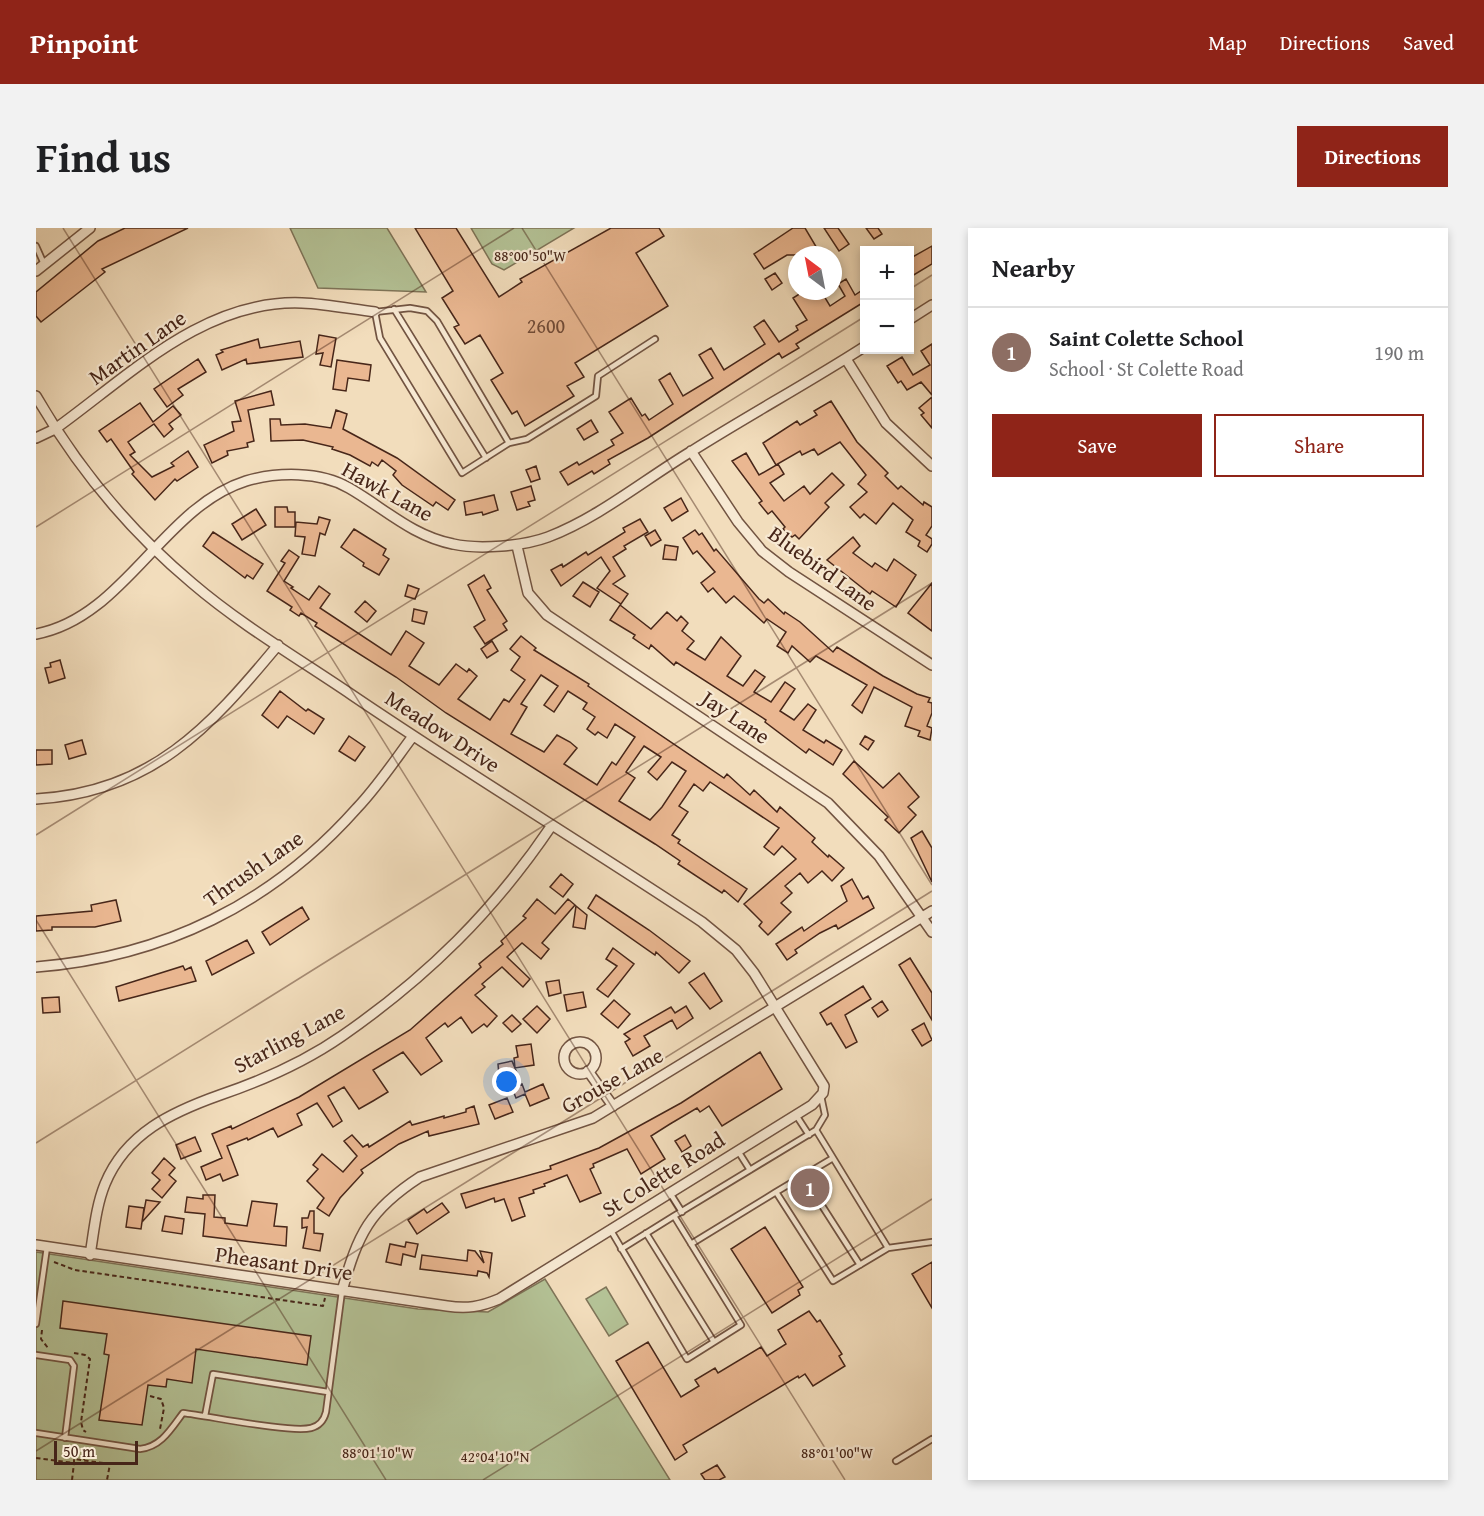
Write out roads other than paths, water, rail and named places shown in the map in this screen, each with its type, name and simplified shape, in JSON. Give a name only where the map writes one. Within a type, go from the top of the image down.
[{"type":"street","points":[[36,271],[90,228]]},
{"type":"street","name":"Martin Lane","points":[[36,438],[55,429],[151,357],[211,321],[260,308],[301,303],[375,312]]},
{"type":"street","points":[[914,316],[932,305]]},
{"type":"street","name":"Hawk Lane","points":[[36,634],[69,624],[110,593],[204,502],[227,489],[275,475],[327,479],[407,527],[455,545],[517,546],[547,537],[581,521],[691,451],[860,350]]},
{"type":"street","points":[[846,359],[886,423],[932,466]]},
{"type":"street","name":"Meadow Drive","points":[[36,396],[55,429],[105,496],[155,550],[194,585],[413,736],[702,922],[736,951],[821,1078],[825,1086],[822,1095]]},
{"type":"street","name":"Bluebird Lane","points":[[691,451],[738,522],[762,551],[789,572],[932,665]]},
{"type":"street","name":"Jay Lane","points":[[517,546],[528,593],[547,615],[828,803],[879,856],[932,932]]},
{"type":"street","points":[[36,799],[75,794],[136,776],[165,758],[205,728],[231,702],[278,645]]},
{"type":"street","name":"Thrush Lane","points":[[36,967],[101,960],[166,939],[226,915],[317,848],[358,808],[413,736]]},
{"type":"street","name":"Starling Lane","points":[[90,1255],[106,1182],[118,1160],[153,1125],[196,1102],[220,1095],[340,1038],[410,987],[450,950],[519,874],[552,825]]},
{"type":"street","name":"Grouse Lane","points":[[342,1291],[354,1247],[364,1227],[396,1192],[420,1177],[593,1118],[774,1005],[932,911]]},
{"type":"street","points":[[588,1071],[613,1106]]},
{"type":"street","name":"St Colette Road","points":[[521,1284],[796,1115],[822,1095]]},
{"type":"street","name":"Pheasant Drive","points":[[36,1245],[90,1255],[465,1309],[481,1307],[499,1299],[521,1284]]},
{"type":"lane","points":[[36,246],[44,264]]},
{"type":"lane","points":[[510,443],[436,321],[427,311],[410,308],[375,312],[380,338],[462,473],[510,443],[527,439],[596,396],[598,376],[655,339]]},
{"type":"lane","points":[[394,309],[486,458]]},
{"type":"lane","points":[[621,1248],[816,1130],[825,1115],[822,1095]]},
{"type":"lane","points":[[796,1115],[808,1135]]},
{"type":"lane","points":[[816,1130],[888,1248]]},
{"type":"lane","points":[[738,1151],[750,1170]]},
{"type":"lane","points":[[691,1244],[833,1158]]},
{"type":"lane","points":[[802,1176],[860,1265]]},
{"type":"lane","points":[[670,1192],[682,1212]]},
{"type":"lane","points":[[776,1192],[833,1281],[888,1248],[932,1242]]},
{"type":"lane","points":[[610,1229],[687,1359],[741,1325],[674,1216]]},
{"type":"lane","points":[[646,1233],[714,1342]]},
{"type":"lane","points":[[36,1324],[47,1246]]},
{"type":"lane","points":[[36,1433],[141,1449],[153,1448],[183,1413],[310,1429],[324,1418],[342,1291]]},
{"type":"lane","points":[[36,1355],[70,1360],[74,1366],[65,1438]]},
{"type":"lane","points":[[205,1416],[213,1374],[328,1392]]},
{"type":"lane","points":[[896,1461],[932,1439]]},
{"type":"place","name":"Saint Colette School","points":[[810,1188]]}]
